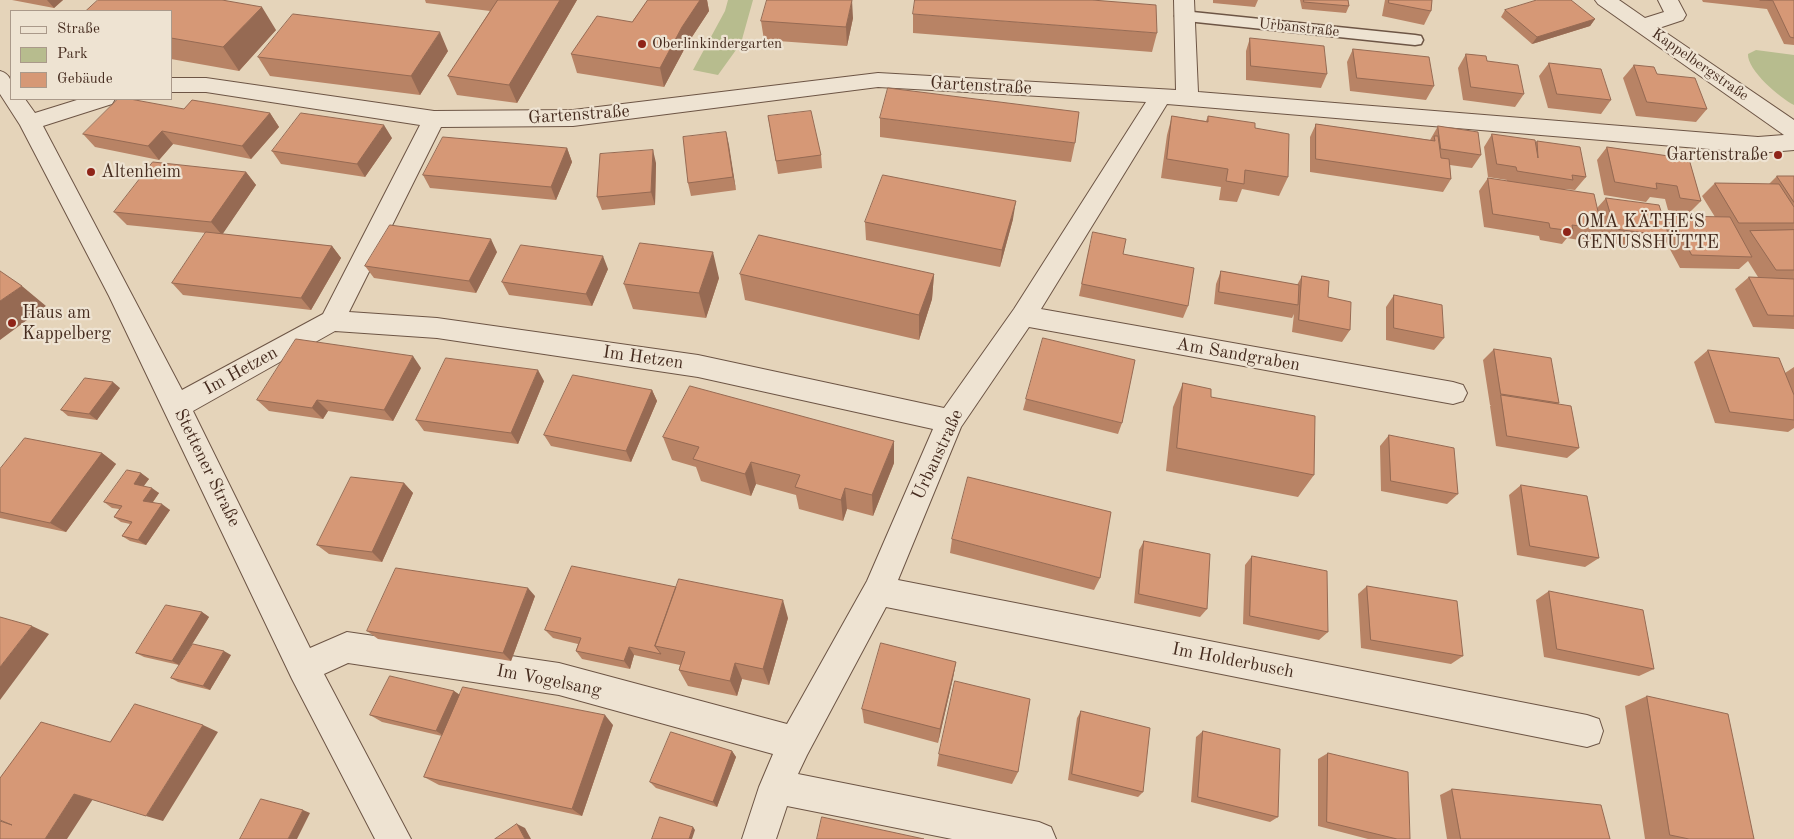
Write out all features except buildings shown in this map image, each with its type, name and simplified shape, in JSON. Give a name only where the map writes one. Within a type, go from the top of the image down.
[{"type":"street","name":"Kappelbergstraße","points":[[1605,0],[1794,131]]},
{"type":"street","points":[[1643,26],[1676,15],[1668,0]]},
{"type":"street","name":"Urbanstraße","points":[[759,839],[776,787],[795,744],[878,591],[950,421],[1174,97],[1184,8]]},
{"type":"street","points":[[0,78],[10,93]]},
{"type":"street","name":"Gartenstraße","points":[[172,85],[206,85],[434,119],[573,118],[878,80],[1174,97],[1758,145],[1794,142]]},
{"type":"street","name":"Stettener Straße","points":[[15,100],[30,122],[66,189],[177,406],[303,668],[394,839]]},
{"type":"street","points":[[30,122],[101,100]]},
{"type":"street","points":[[332,321],[434,119]]},
{"type":"street","name":"Am Sandgraben","points":[[1023,316],[1453,393]]},
{"type":"street","name":"Im Hetzen","points":[[177,406],[332,321],[437,328],[698,366],[950,421]]},
{"type":"street","name":"Im Holderbusch","points":[[878,591],[1588,731]]},
{"type":"street","name":"Im Vogelsang","points":[[303,668],[347,647],[559,680],[795,744]]},
{"type":"street","points":[[776,787],[1039,839]]},
{"type":"lane","name":"Urbanstraße","points":[[1184,8],[1415,40]]},
{"type":"green space","points":[[728,0],[753,0],[741,43],[718,75],[693,70],[725,11]]},
{"type":"green space","points":[[1756,50],[1794,55],[1794,105],[1765,83],[1753,68],[1748,54]]},
{"type":"place","name":"Oberlinkindergarten","points":[[642,44]]},
{"type":"place","name":"Gartenstraße","points":[[1778,155]]},
{"type":"place","name":"Altenheim","points":[[91,172]]},
{"type":"place","name":"OMA KÄTHE‘S GENUSSHÜTTE","points":[[1567,232]]},
{"type":"place","name":"Haus am Kappelberg","points":[[12,323]]}]
